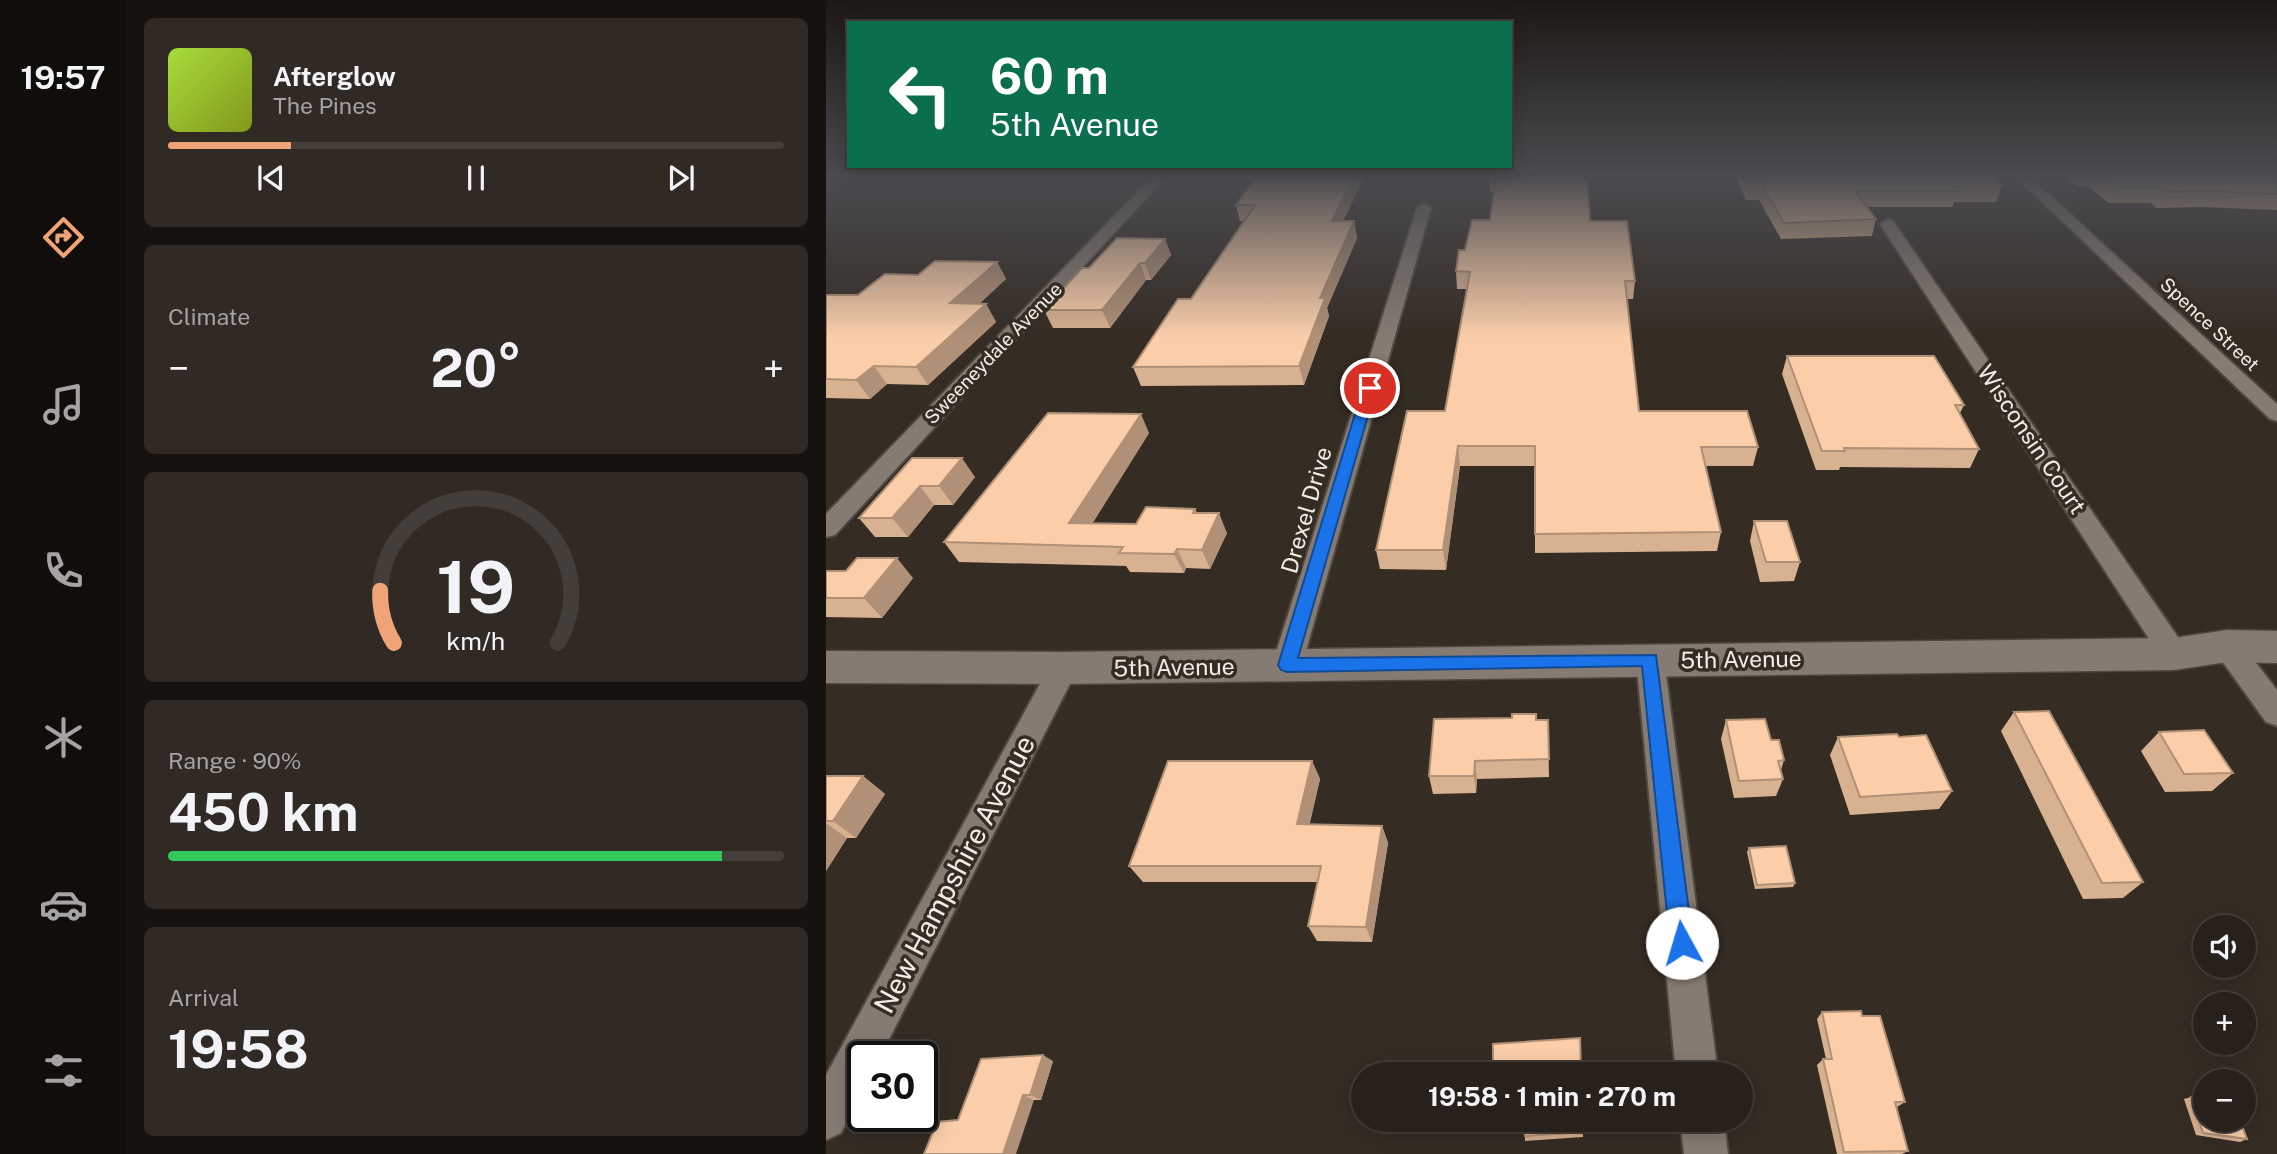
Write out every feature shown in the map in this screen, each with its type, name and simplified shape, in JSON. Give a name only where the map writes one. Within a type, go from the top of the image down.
[{"type":"main road","name":"5th Avenue","points":[[826,667],[1063,668],[2174,654],[2227,646],[2277,646]]},
{"type":"street","name":"Sweeneydale Avenue","points":[[826,529],[1108,231]]},
{"type":"street","name":"Drexel Drive","points":[[1287,665],[1417,231]]},
{"type":"street","name":"Wisconsin Court","points":[[1893,231],[2174,654]]},
{"type":"street","name":"Spence Street","points":[[2080,231],[2277,415]]},
{"type":"street","points":[[2227,646],[2277,713]]},
{"type":"street","points":[[1650,659],[1696,1062]]},
{"type":"street","name":"New Hampshire Avenue","points":[[826,1118],[1063,668]]},
{"type":"street","points":[[1703,1132],[1706,1154]]},
{"type":"building","points":[[1237,231],[1350,231],[1320,298],[1325,298],[1299,366],[1133,367],[1178,299],[1191,299]]},
{"type":"building","points":[[1469,231],[1628,231],[1635,281],[1625,281],[1639,411],[1747,411],[1758,447],[1701,447],[1721,532],[1535,534],[1535,446],[1458,446],[1443,550],[1376,550],[1407,411],[1445,411],[1470,272],[1456,271],[1459,250],[1465,250]]},
{"type":"building","points":[[1117,238],[1165,239],[1145,263],[1140,263],[1102,310],[1044,310],[1082,268],[1089,268]]},
{"type":"building","points":[[935,261],[997,262],[950,303],[986,304],[916,367],[874,366],[856,380],[826,379],[826,295],[858,295],[885,274],[918,275]]},
{"type":"building","points":[[1787,356],[1934,356],[1964,405],[1955,405],[1979,449],[1844,448],[1845,451],[1822,451]]},
{"type":"building","points":[[1048,413],[1141,414],[1069,523],[1136,524],[1146,507],[1195,509],[1193,513],[1219,513],[1202,550],[1177,549],[1174,554],[1119,553],[1123,547],[944,542]]},
{"type":"building","points":[[912,458],[962,458],[939,486],[920,486],[892,518],[859,518]]},
{"type":"building","points":[[1754,521],[1787,521],[1800,562],[1766,562]]},
{"type":"building","points":[[857,558],[897,558],[864,598],[826,598],[826,571],[846,571]]},
{"type":"building","points":[[2049,711],[2143,882],[2102,883],[2014,712]]},
{"type":"building","points":[[1512,714],[1536,714],[1536,720],[1548,720],[1549,759],[1475,761],[1474,776],[1429,776],[1434,719],[1512,718]]},
{"type":"building","points":[[1765,719],[1771,740],[1779,740],[1784,760],[1778,761],[1783,779],[1739,781],[1726,720]]},
{"type":"building","points":[[2204,730],[2233,773],[2184,774],[2159,732]]},
{"type":"building","points":[[1897,734],[1899,737],[1926,735],[1952,791],[1860,797],[1838,737]]},
{"type":"building","points":[[1168,761],[1312,761],[1297,824],[1382,826],[1366,927],[1308,926],[1321,866],[1129,866]]},
{"type":"building","points":[[826,776],[863,776],[833,821],[826,821]]},
{"type":"building","points":[[1786,846],[1795,883],[1757,885],[1749,848]]},
{"type":"building","points":[[1861,1011],[1862,1016],[1880,1016],[1905,1102],[1895,1102],[1908,1151],[1844,1152],[1823,1059],[1832,1059],[1822,1012]]},
{"type":"building","points":[[1580,1038],[1581,1062],[1493,1062],[1493,1044]]},
{"type":"building","points":[[1043,1055],[1030,1095],[1023,1095],[1003,1154],[924,1154],[933,1132],[938,1132],[938,1122],[958,1120],[981,1059]]},
{"type":"building","points":[[1525,1132],[1583,1132],[1525,1136]]},
{"type":"building","points":[[2244,1132],[2247,1139],[2203,1133]]},
{"type":"route","points":[[1370,388],[1287,665],[1650,659],[1682,943]]}]
